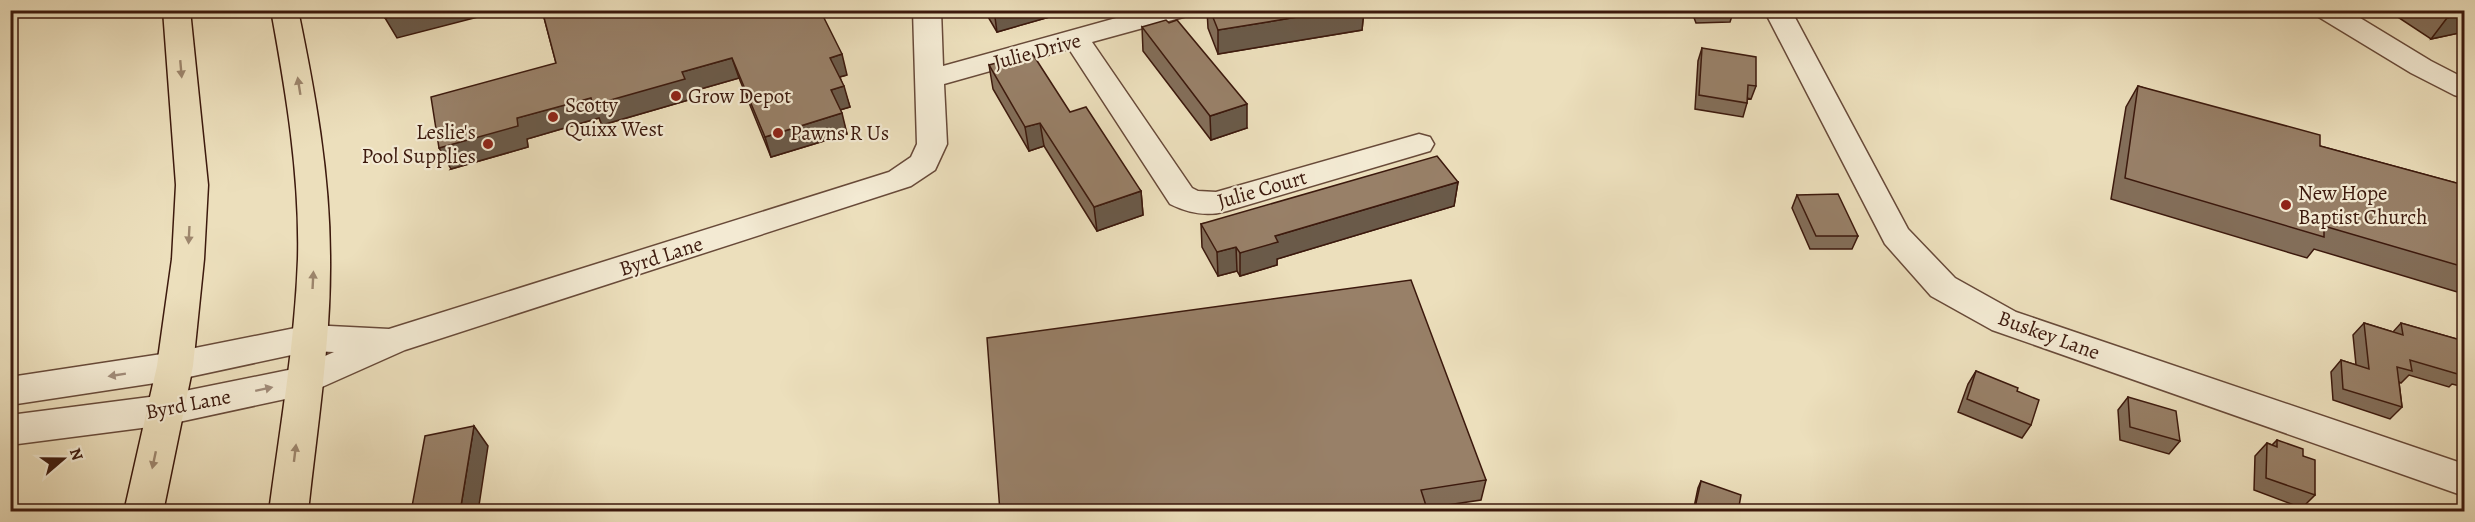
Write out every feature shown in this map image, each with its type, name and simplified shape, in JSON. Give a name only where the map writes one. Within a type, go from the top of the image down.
[{"type":"main road","points":[[143,512],[175,366],[188,259],[192,185],[176,10]]},
{"type":"main road","points":[[284,10],[298,83],[309,164],[314,257],[310,339],[288,512]]},
{"type":"street","points":[[927,10],[930,79]]},
{"type":"street","name":"Julie Drive","points":[[930,79],[1077,40],[1177,10]]},
{"type":"street","name":"Buskey Lane","points":[[1777,10],[1896,236],[1943,287],[2004,321],[2464,480]]},
{"type":"street","points":[[2327,10],[2421,67],[2464,89]]},
{"type":"street","name":"Julie Court","points":[[1077,40],[1181,196],[1192,202],[1216,203],[1419,144]]},
{"type":"street","name":"Byrd Lane","points":[[10,430],[165,410],[304,381],[393,341],[900,179],[924,162],[932,144],[930,79]]},
{"type":"street","name":"Byrd Lane","points":[[10,391],[175,366],[310,339],[393,341]]},
{"type":"building","points":[[384,10],[416,10],[385,18]]},
{"type":"building","points":[[542,10],[820,10],[842,54],[830,58],[844,86],[831,90],[842,113],[765,137],[732,58],[682,72],[685,79],[593,105],[591,98],[517,118],[518,126],[439,148],[431,97],[556,63]]},
{"type":"building","points":[[1210,10],[1340,10],[1218,30]]},
{"type":"building","points":[[2435,10],[2464,10],[2464,14],[2447,18]]},
{"type":"building","points":[[1166,20],[1169,23],[1177,20],[1247,104],[1210,116],[1142,27]]},
{"type":"building","points":[[1702,48],[1756,57],[1756,86],[1748,85],[1747,103],[1699,95]]},
{"type":"building","points":[[1032,53],[1070,112],[1086,107],[1141,191],[1094,207],[1040,123],[1025,127],[989,65]]},
{"type":"building","name":"New Hope Baptist Church","points":[[2138,86],[2320,135],[2320,146],[2464,185],[2464,267],[2324,226],[2324,237],[2125,178]]},
{"type":"building","points":[[1437,156],[1458,182],[1275,236],[1278,242],[1240,253],[1236,247],[1217,252],[1201,224]]},
{"type":"building","points":[[1838,194],[1858,236],[1816,236],[1797,195]]},
{"type":"building","points":[[1411,280],[1486,480],[1421,490],[1428,512],[1000,512],[987,338]]},
{"type":"building","points":[[2364,323],[2403,335],[2401,323],[2464,341],[2464,373],[2461,372],[2461,375],[2410,360],[2412,371],[2397,367],[2402,407],[2343,389],[2341,360],[2369,369]]},
{"type":"building","points":[[1976,371],[2018,388],[2017,391],[2039,400],[2031,425],[1967,399]]},
{"type":"building","points":[[2128,397],[2176,411],[2180,441],[2130,427]]},
{"type":"building","points":[[474,426],[460,512],[411,512],[425,436]]},
{"type":"building","points":[[2277,440],[2303,449],[2303,456],[2315,460],[2315,495],[2266,478],[2267,443],[2277,447]]},
{"type":"building","points":[[1701,481],[1741,495],[1738,512],[1694,512]]},
{"type":"place","name":"Grow Depot","points":[[676,96]]},
{"type":"place","name":"Scotty Quixx West","points":[[553,117]]},
{"type":"place","name":"Pawns R Us","points":[[778,133]]},
{"type":"place","name":"Leslie's Pool Supplies","points":[[488,144]]},
{"type":"place","name":"New Hope Baptist Church","points":[[2286,205]]}]
